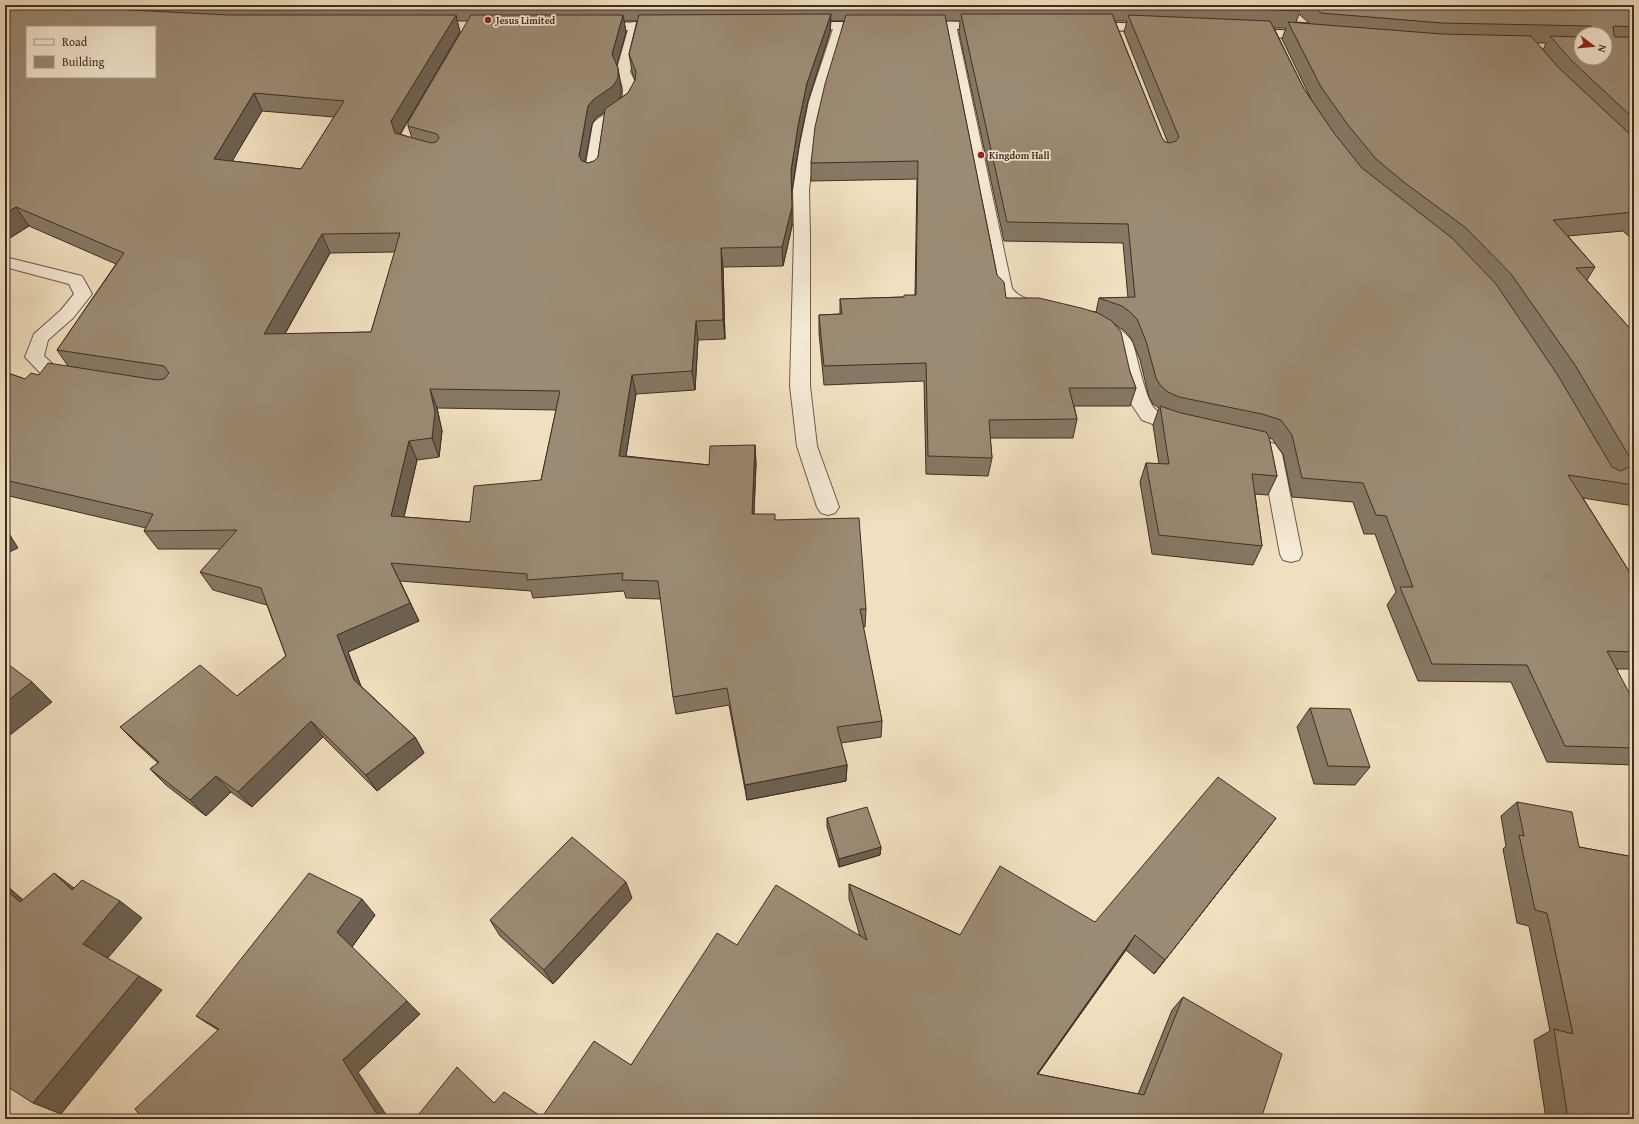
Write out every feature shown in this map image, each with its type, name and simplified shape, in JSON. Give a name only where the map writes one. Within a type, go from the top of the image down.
[{"type":"street","points":[[1295,20],[1310,35]]},
{"type":"street","points":[[950,25],[1003,288],[1005,293],[1011,299],[1051,312]]},
{"type":"street","points":[[903,26],[1002,25]]},
{"type":"street","points":[[1076,25],[1169,29]]},
{"type":"street","points":[[592,175],[600,124],[615,115],[628,103],[631,91],[630,81],[623,72],[635,26]]},
{"type":"street","points":[[580,27],[681,26]]},
{"type":"street","points":[[788,26],[887,26]]},
{"type":"street","points":[[828,507],[807,446],[800,386],[802,234],[801,190],[807,145],[816,101],[840,26]]},
{"type":"street","points":[[1232,32],[1274,41],[1310,35],[1325,36]]},
{"type":"street","points":[[5,262],[76,280],[83,294],[67,314],[40,338],[34,357],[52,374],[88,379]]},
{"type":"street","points":[[1079,320],[1106,329],[1117,335],[1124,343],[1140,402],[1149,415],[1166,422],[1202,430]]},
{"type":"street","points":[[1253,441],[1265,446],[1272,454],[1291,554]]},
{"type":"lane","points":[[1114,26],[1120,41]]},
{"type":"lane","points":[[428,100],[405,140],[406,148],[436,156]]},
{"type":"building","points":[[5,5],[62,5],[228,15],[456,15],[391,121],[395,133],[431,143],[436,142],[439,138],[437,134],[408,126],[408,122],[471,15],[623,15],[612,54],[618,68],[618,78],[613,86],[593,100],[588,106],[579,156],[582,161],[588,163],[594,161],[598,157],[605,109],[628,93],[635,80],[636,72],[629,54],[639,15],[831,14],[807,83],[791,171],[792,207],[782,247],[721,248],[723,320],[696,321],[692,371],[632,375],[619,456],[709,465],[710,446],[755,445],[752,514],[775,514],[775,520],[859,518],[866,609],[860,609],[882,721],[837,727],[847,765],[745,785],[727,688],[673,697],[658,581],[622,580],[623,573],[527,580],[527,574],[391,563],[410,603],[337,635],[354,680],[415,737],[366,775],[311,721],[238,792],[216,776],[190,800],[150,769],[159,762],[120,727],[200,665],[237,696],[286,656],[261,588],[200,572],[237,530],[144,531],[153,514],[5,480],[5,372],[25,379],[31,373],[39,375],[48,363],[157,380],[164,379],[169,373],[164,366],[57,350],[124,253],[16,207],[5,214]],"holes":[[[254,93],[344,101],[301,169],[214,159]],[[400,233],[371,332],[264,334],[322,234]],[[430,389],[560,391],[541,480],[474,486],[470,522],[391,516],[409,441],[432,438],[435,412]]]},
{"type":"building","points":[[1157,5],[1293,5],[1300,11]]},
{"type":"building","points":[[1314,5],[1634,5],[1634,27],[1442,23],[1321,13]]},
{"type":"building","points":[[961,14],[1112,14],[1162,138],[1165,142],[1170,143],[1176,141],[1179,137],[1128,15],[1270,21],[1304,89],[1334,133],[1362,168],[1452,238],[1496,284],[1557,374],[1612,467],[1621,471],[1629,467],[1632,461],[1575,365],[1511,274],[1466,228],[1405,183],[1376,159],[1348,125],[1321,87],[1288,22],[1442,34],[1531,36],[1559,68],[1634,138],[1634,212],[1553,220],[1595,267],[1576,268],[1634,333],[1634,485],[1568,475],[1634,579],[1634,652],[1607,651],[1634,702],[1634,748],[1565,746],[1527,665],[1432,664],[1400,587],[1413,587],[1386,516],[1376,515],[1363,483],[1302,478],[1292,435],[1281,420],[1262,414],[1179,397],[1168,392],[1160,385],[1156,378],[1146,341],[1137,319],[1122,306],[1099,298],[1135,297],[1128,224],[1007,222]]},
{"type":"building","points":[[846,15],[945,15],[997,275],[1004,282],[1006,298],[1039,298],[1098,313],[1112,321],[1121,332],[1130,372],[1136,388],[1069,388],[1077,419],[989,420],[992,458],[928,456],[926,363],[824,366],[819,315],[842,314],[840,299],[904,297],[904,295],[916,295],[918,161],[811,163],[815,127],[825,84]]},
{"type":"building","points":[[1613,27],[1615,37],[1634,37],[1634,119],[1577,66],[1613,66]]},
{"type":"building","points":[[1550,36],[1573,37],[1573,62],[1571,60]]},
{"type":"building","points":[[1160,406],[1181,413],[1266,432],[1269,437],[1277,476],[1252,474],[1262,546],[1159,535],[1146,463],[1169,464]]},
{"type":"building","points":[[5,662],[32,682],[5,703]]},
{"type":"building","points":[[1310,708],[1350,709],[1370,767],[1328,766]]},
{"type":"building","points":[[1218,777],[1276,818],[1165,960],[1135,935],[1037,1074],[1144,1095],[1183,997],[1282,1054],[1261,1119],[415,1119],[457,1067],[494,1103],[504,1092],[542,1117],[594,1041],[631,1065],[717,933],[737,945],[776,885],[867,940],[849,884],[960,935],[1000,866],[1095,922]]},
{"type":"building","points":[[1517,802],[1572,812],[1579,847],[1634,857],[1634,1093],[1630,1094],[1632,1119],[1568,1119],[1554,1029],[1573,1034],[1547,913],[1535,910],[1519,835],[1524,836]]},
{"type":"building","points":[[867,807],[881,847],[839,859],[827,818]]},
{"type":"building","points":[[572,837],[626,882],[544,970],[490,920]]},
{"type":"building","points":[[54,873],[72,890],[82,880],[120,901],[83,944],[139,976],[33,1103],[5,1085],[5,889],[20,902]]},
{"type":"building","points":[[309,873],[362,899],[337,932],[407,1001],[343,1060],[380,1119],[143,1119],[135,1109],[219,1029],[196,1016]]},
{"type":"place","name":"Jesus Limited","points":[[488,20]]},
{"type":"place","name":"Kingdom Hall","points":[[981,155]]}]
